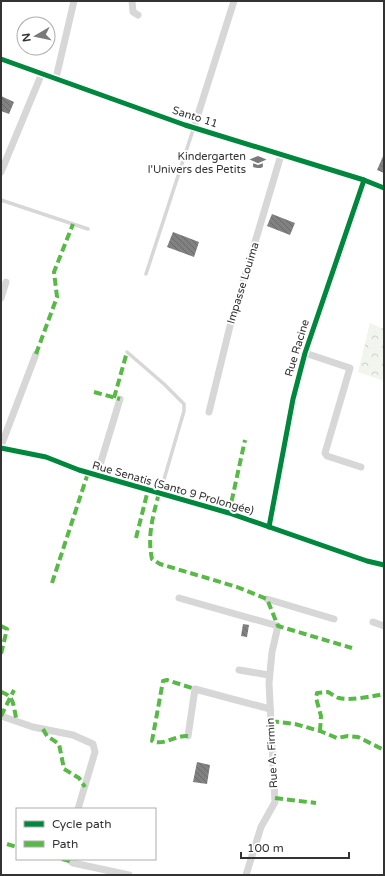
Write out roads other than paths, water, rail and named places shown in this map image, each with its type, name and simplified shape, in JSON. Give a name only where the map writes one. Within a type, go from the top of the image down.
[{"type":"street","points":[[56,78],[74,1]]},
{"type":"street","points":[[132,1],[133,12],[138,15]]},
{"type":"street","points":[[194,127],[234,1]]},
{"type":"street","name":"Santo 11","points":[[1,59],[56,78],[116,102],[364,180],[384,188]]},
{"type":"street","points":[[1,172],[42,73]]},
{"type":"street","name":"Impasse Louima","points":[[209,412],[230,326],[281,155]]},
{"type":"street","name":"Rue Racine","points":[[269,527],[293,399],[305,353],[364,180]]},
{"type":"street","points":[[1,298],[6,282]]},
{"type":"street","points":[[305,353],[350,368],[325,453],[327,456],[361,467]]},
{"type":"street","points":[[1,447],[36,354]]},
{"type":"street","points":[[97,475],[120,399]]},
{"type":"street","name":"Rue Senatis (Santo 9 Prolongée)","points":[[1,447],[46,457],[79,470],[160,493],[269,527],[367,561],[384,565]]},
{"type":"street","name":"Rue A. Firmin","points":[[179,598],[278,626],[269,675],[275,802],[261,827],[246,875]]},
{"type":"street","points":[[267,599],[334,619]]},
{"type":"street","points":[[373,622],[384,626]]},
{"type":"street","points":[[239,670],[269,675]]},
{"type":"street","points":[[188,736],[195,689],[270,709]]},
{"type":"street","points":[[1,716],[33,727],[73,735],[93,744],[95,752],[78,808]]},
{"type":"street","points":[[69,860],[73,863],[129,875]]},
{"type":"lane","points":[[146,274],[194,127]]},
{"type":"lane","points":[[1,200],[88,229]]},
{"type":"lane","points":[[127,352],[164,384],[184,404],[184,411],[160,493]]},
{"type":"place","name":"Kindergarten l'Univers des Petits","points":[[258,162]]}]
